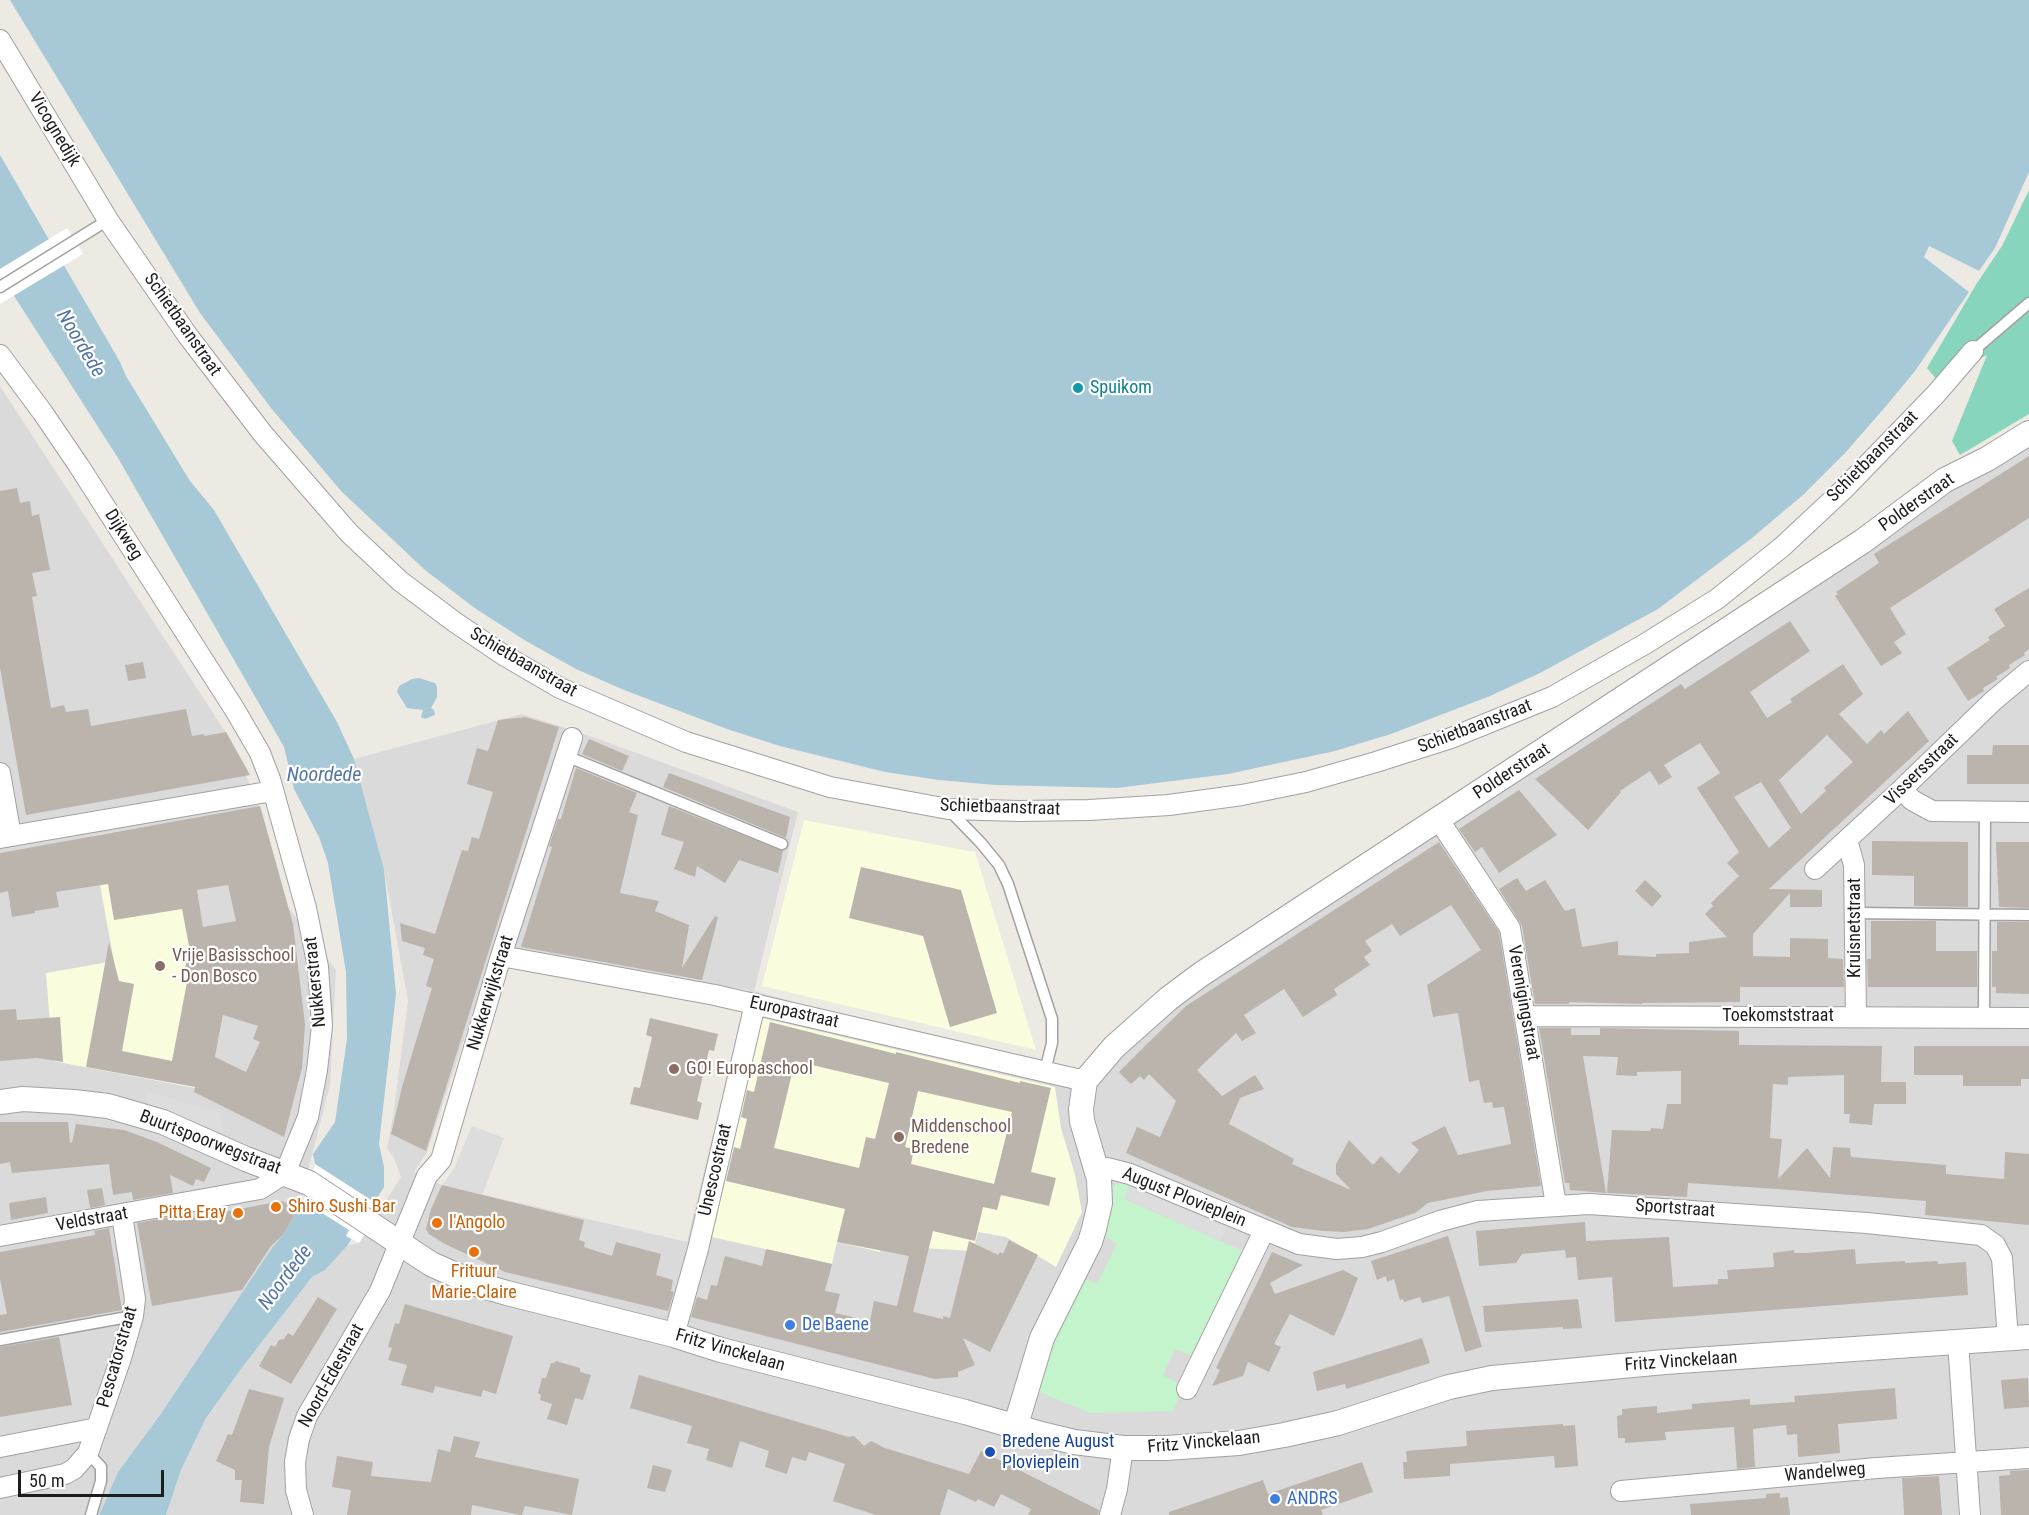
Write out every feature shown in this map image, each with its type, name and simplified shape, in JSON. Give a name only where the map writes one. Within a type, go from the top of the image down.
[{"type":"street","name":"Vicognedijk","points":[[0,40],[108,220]]},
{"type":"street","name":"Schietbaanstraat","points":[[108,220],[188,336],[262,434],[349,533],[400,581],[456,623],[502,654],[560,688],[686,742],[830,787],[948,809],[1089,810],[1169,805],[1242,795],[1306,782],[1376,762],[1451,738],[1552,697],[1645,644],[1717,599],[1782,547],[1843,490],[1936,394],[1973,351]]},
{"type":"street","name":"Dijkweg","points":[[0,355],[44,413],[240,718]]},
{"type":"street","name":"Polderstraat","points":[[1085,1081],[1114,1047],[1168,999],[1200,975],[1863,541],[1946,480],[1987,459],[2029,433]]},
{"type":"street","name":"Vissersstraat","points":[[1815,869],[1993,701],[2029,671]]},
{"type":"street","name":"Nukkerstraat","points":[[240,718],[265,763],[308,918],[318,967],[322,1026],[317,1070],[308,1117],[285,1173]]},
{"type":"street","name":"Nukkerwijkstraat","points":[[401,1243],[427,1176],[441,1160],[501,956],[569,747]]},
{"type":"street","points":[[0,773],[6,837],[273,790]]},
{"type":"street","points":[[1902,789],[1912,800],[1932,811],[2029,812]]},
{"type":"street","name":"Verenigingstraat","points":[[1439,820],[1510,928],[1556,1205]]},
{"type":"street","name":"Kruisnetstraat","points":[[1847,840],[1854,865],[1856,1016]]},
{"type":"street","name":"Europastraat","points":[[501,956],[755,1004],[1085,1081]]},
{"type":"street","name":"Unescostraat","points":[[674,1335],[698,1249],[755,1004]]},
{"type":"street","name":"Toekomststraat","points":[[1526,1016],[2029,1018]]},
{"type":"street","points":[[1085,1081],[1081,1108],[1082,1122],[1097,1168]]},
{"type":"street","name":"Buurtspoorwegstraat","points":[[0,1102],[23,1099],[53,1100],[108,1106],[163,1122],[246,1159],[309,1183],[401,1243]]},
{"type":"street","name":"August Plovieplein","points":[[1015,1428],[1042,1338],[1090,1242],[1100,1191],[1097,1168],[1130,1174],[1264,1231],[1187,1389]]},
{"type":"street","name":"Veldstraat","points":[[0,1236],[260,1189],[285,1173]]},
{"type":"street","name":"Sportstraat","points":[[1264,1231],[1299,1244],[1337,1249],[1382,1242],[1460,1215],[1494,1209],[1589,1204],[1868,1223],[1981,1235],[1995,1245],[2002,1258],[2019,1338]]},
{"type":"street","name":"Pescatorstraat","points":[[0,1488],[65,1474],[74,1469],[88,1453],[133,1316],[135,1299],[122,1215]]},
{"type":"street","name":"Fritz Vinckelaan","points":[[401,1243],[431,1264],[476,1284],[507,1293],[674,1335],[720,1350],[956,1410],[1015,1428],[1074,1442],[1123,1448],[1166,1448],[1229,1443],[1284,1435],[1338,1423],[1449,1387],[1492,1377],[1665,1362],[2019,1338]]},
{"type":"street","name":"Noord-Edestraat","points":[[303,1515],[296,1490],[295,1462],[304,1424],[380,1291],[401,1243]]},
{"type":"street","points":[[1958,1342],[1970,1515]]},
{"type":"street","name":"Pescatorstraat","points":[[0,1447],[98,1428]]},
{"type":"street","points":[[1110,1515],[1117,1489],[1123,1448]]},
{"type":"street","name":"Wandelweg","points":[[1621,1491],[2029,1458]]},
{"type":"lane","points":[[0,287],[108,220]]},
{"type":"lane","points":[[1973,351],[2029,303]]},
{"type":"lane","points":[[569,747],[782,844]]},
{"type":"lane","points":[[948,809],[999,865],[1008,884],[1052,1018],[1052,1043],[1045,1071]]},
{"type":"lane","points":[[1984,1018],[1985,810]]},
{"type":"lane","points":[[1854,914],[2029,915]]},
{"type":"lane","points":[[0,1340],[133,1316]]},
{"type":"lane","points":[[88,1453],[100,1467],[101,1481],[91,1515]]},
{"type":"shaded area","points":[[0,386],[230,739],[248,771],[246,775],[258,806],[261,808],[288,907],[336,970],[330,1085],[298,1209],[283,1235],[160,1415],[118,1472],[99,1515],[0,1515]]},
{"type":"shaded area","points":[[2029,433],[2029,1515],[166,1515],[181,1470],[206,1418],[312,1277],[325,1270],[347,1246],[359,1243],[401,1177],[394,1158],[387,1148],[408,1001],[384,869],[354,759],[522,714],[590,736],[798,812],[754,991],[1085,1081],[1168,999]],"holes":[[[495,945],[748,990],[687,1242],[442,1185],[414,1172],[427,1152]]]},
{"type":"shaded area","points":[[804,820],[975,852],[1036,1050],[762,986]]},
{"type":"shaded area","name":"Vrije Basisschool - Don Bosco","points":[[152,826],[163,882],[194,877],[206,944],[238,939],[213,1067],[195,1088],[53,1061],[46,973],[114,961],[91,836]]},
{"type":"shaded area","name":"Middenschool Bredene","points":[[762,1018],[1055,1087],[1061,1128],[1075,1175],[1082,1212],[1056,1267],[1006,1237],[978,1232],[973,1251],[922,1248],[883,1241],[880,1252],[837,1242],[832,1264],[712,1237]]},
{"type":"shaded area","points":[[145,1091],[220,1113],[224,1132],[150,1109]]},
{"type":"shaded area","points":[[472,1126],[504,1138],[482,1195],[442,1185],[454,1169]]},
{"type":"shaded area","points":[[1131,1183],[1226,1228],[1220,1241],[1124,1198]]},
{"type":"green space","points":[[2029,190],[2029,414],[1960,455],[1952,441],[1987,355],[1938,381],[1927,368],[1977,283],[2002,246]]},
{"type":"green space","points":[[1124,1181],[1131,1183],[1124,1199],[1243,1251],[1191,1355],[1175,1349],[1163,1375],[1183,1386],[1173,1411],[1091,1413],[1037,1391],[1052,1340],[1082,1277],[1097,1284],[1117,1243],[1103,1235],[1112,1186]]},
{"type":"water","name":"Spuikom","points":[[10,0],[2029,0],[2029,172],[1995,248],[1979,271],[1929,246],[1924,257],[1969,292],[1915,371],[1887,405],[1845,453],[1804,494],[1752,538],[1658,609],[1540,673],[1490,696],[1391,734],[1335,751],[1228,774],[1117,788],[995,785],[885,772],[780,746],[727,729],[576,669],[476,609],[425,570],[341,491],[271,408],[200,313]]},
{"type":"water","name":"Noordede","points":[[0,155],[126,376],[190,481],[214,510],[337,722],[354,759],[384,869],[396,994],[379,1144],[384,1167],[384,1187],[347,1246],[325,1270],[312,1277],[206,1418],[181,1470],[166,1515],[99,1515],[118,1472],[160,1415],[283,1235],[303,1200],[315,1164],[313,1154],[335,1122],[347,1039],[346,972],[328,863],[319,837],[294,789],[284,747],[118,458],[0,274]]},
{"type":"water","points":[[419,678],[435,683],[437,687],[437,697],[431,708],[435,715],[425,719],[421,717],[423,710],[407,708],[397,692],[399,686]]},
{"type":"pier","points":[[67,228],[83,254],[0,304],[0,269]]},
{"type":"pier","points":[[315,1164],[382,1207],[359,1243],[346,1236],[349,1230],[303,1201]]},
{"type":"building","points":[[2029,456],[2029,518],[1890,608],[1906,634],[1894,642],[1902,653],[1881,666],[1835,596],[1838,594],[1836,592],[1879,563],[1874,554]]},
{"type":"building","points":[[17,488],[20,503],[30,501],[32,516],[39,514],[50,570],[32,573],[37,596],[32,597],[51,708],[64,705],[66,712],[88,709],[91,726],[186,709],[192,736],[226,732],[250,775],[26,815],[0,668],[0,491]]},
{"type":"building","points":[[2029,588],[2029,649],[2024,653],[2025,655],[2009,665],[2010,668],[1996,677],[1998,679],[1983,688],[1984,691],[1968,701],[1947,668],[1990,640],[1988,637],[2005,626],[1994,609]]},
{"type":"building","points":[[1790,621],[1810,651],[1750,692],[1767,718],[1792,702],[1790,699],[1843,664],[1863,694],[1839,714],[1867,744],[1881,730],[1884,734],[1908,711],[1929,741],[1769,889],[1822,890],[1822,907],[1790,907],[1790,893],[1753,934],[1753,956],[1790,957],[1790,938],[1828,939],[1828,958],[1843,959],[1844,987],[1740,987],[1740,1002],[1535,1004],[1522,926],[1499,889],[1517,878],[1526,891],[1545,880],[1565,911],[1575,908],[1582,947],[1618,941],[1618,955],[1656,957],[1656,954],[1689,953],[1689,942],[1727,937],[1705,914],[1713,906],[1711,903],[1739,876],[1727,863],[1739,852],[1697,788],[1720,773],[1700,743],[1664,765],[1672,777],[1659,785],[1650,771],[1620,791],[1588,830],[1535,779],[1681,684],[1685,689]],"holes":[[[1827,735],[1853,762],[1824,788],[1826,791],[1801,814],[1779,780]],[[1761,782],[1791,828],[1769,848],[1734,797]]]},
{"type":"building","points":[[143,662],[146,678],[128,681],[125,665]]},
{"type":"building","points":[[525,717],[559,727],[426,1151],[391,1134],[402,1087],[432,988],[426,986],[434,959],[423,955],[425,948],[402,941],[400,923],[435,934],[462,850],[468,851],[472,837],[479,839],[493,792],[467,784],[477,748],[488,751],[498,720]]},
{"type":"building","points":[[589,739],[629,756],[622,771],[582,754]]},
{"type":"building","points":[[1993,745],[2029,745],[2029,784],[1967,784],[1967,755],[1992,755]]},
{"type":"building","points":[[576,768],[637,793],[629,812],[638,815],[620,893],[659,901],[655,911],[689,925],[682,968],[715,916],[718,917],[702,980],[521,947],[552,847],[549,846],[558,819],[561,819]]},
{"type":"building","points":[[669,773],[790,817],[786,838],[663,787]]},
{"type":"building","points":[[1519,790],[1557,835],[1499,873],[1482,847],[1475,852],[1459,829]]},
{"type":"building","points":[[260,806],[293,924],[305,1024],[302,1068],[284,1137],[194,1092],[195,1087],[86,1067],[109,942],[119,981],[134,984],[122,1051],[172,1061],[188,977],[184,976],[189,946],[182,909],[114,920],[108,884],[56,892],[59,907],[12,917],[8,891],[0,893],[0,853]],"holes":[[[228,885],[236,921],[203,927],[197,890]],[[223,1015],[258,1026],[253,1039],[260,1042],[246,1072],[215,1057]]]},
{"type":"building","points":[[669,806],[783,851],[778,873],[739,860],[725,883],[697,866],[695,877],[674,869],[684,842],[661,835]]},
{"type":"building","points":[[1872,841],[1968,842],[1968,907],[1914,906],[1914,876],[1872,875]]},
{"type":"building","points":[[1439,842],[1499,932],[1541,1186],[1487,1191],[1428,1203],[1415,1213],[1368,1229],[1344,1232],[1323,1231],[1292,1227],[1126,1153],[1137,1127],[1160,1137],[1176,1101],[1149,1074],[1144,1080],[1140,1076],[1131,1084],[1119,1072],[1186,1006]],"holes":[[[1451,905],[1481,950],[1427,985],[1433,1017],[1458,1013],[1469,1082],[1479,1080],[1484,1103],[1492,1102],[1493,1108],[1504,1107],[1511,1144],[1458,1155],[1445,1126],[1411,1143],[1419,1150],[1399,1174],[1381,1156],[1373,1165],[1349,1140],[1336,1164],[1336,1174],[1351,1190],[1292,1164],[1294,1159],[1229,1124],[1240,1098],[1264,1089],[1255,1075],[1222,1096],[1197,1070],[1236,1033],[1242,1041],[1256,1033],[1244,1015],[1284,989],[1303,1017],[1337,995],[1334,989],[1370,965],[1364,957],[1372,951],[1365,941],[1392,924],[1400,936]]]},
{"type":"building","points":[[1996,842],[2029,842],[2029,908],[1999,907]]},
{"type":"building","points":[[861,867],[961,890],[997,1013],[950,1027],[923,936],[849,918]]},
{"type":"building","points":[[1645,880],[1662,896],[1652,907],[1635,891]]},
{"type":"building","points":[[1871,921],[1936,921],[1936,951],[1977,951],[1977,987],[1868,987],[1867,959],[1871,959]]},
{"type":"building","points":[[1997,922],[2029,922],[2029,994],[1996,993],[1996,987],[1992,987],[1992,951],[1997,951]]},
{"type":"building","points":[[16,1009],[17,1020],[60,1017],[63,1062],[37,1058],[0,1061],[0,1010]]},
{"type":"building","name":"GO! Europaschool","points":[[650,1018],[718,1034],[714,1051],[709,1050],[697,1101],[702,1103],[698,1120],[630,1104],[634,1087],[640,1088],[652,1037],[646,1035]]},
{"type":"building","points":[[770,1022],[896,1054],[896,1052],[1020,1083],[1020,1081],[1051,1088],[1031,1172],[1056,1178],[1049,1206],[1001,1195],[997,1210],[983,1207],[975,1241],[933,1231],[913,1312],[943,1319],[943,1316],[950,1318],[969,1241],[998,1255],[1000,1252],[1003,1254],[1009,1240],[1038,1255],[990,1352],[963,1338],[975,1365],[958,1372],[958,1377],[935,1379],[691,1317],[697,1297],[707,1300],[711,1285],[717,1286],[725,1256],[762,1266],[766,1249],[832,1264],[825,1291],[840,1294],[835,1313],[870,1321],[874,1301],[897,1306],[909,1256],[837,1242],[845,1209],[726,1181],[734,1147],[740,1149],[747,1119],[741,1117],[747,1090],[754,1092]],"holes":[[[795,1061],[889,1083],[875,1139],[866,1137],[859,1168],[774,1148]],[[918,1091],[1012,1112],[994,1184],[911,1164],[914,1149],[905,1147]]]},
{"type":"building","points":[[1539,1028],[1571,1028],[1571,1035],[1600,1035],[1600,1028],[1739,1031],[1739,1045],[1882,1046],[1881,1082],[1906,1082],[1906,1104],[1874,1104],[1872,1125],[1849,1123],[1850,1114],[1844,1114],[1844,1075],[1788,1077],[1788,1085],[1773,1084],[1770,1138],[1782,1139],[1778,1179],[1807,1148],[1830,1178],[1833,1147],[1850,1148],[1851,1157],[1946,1165],[1946,1174],[2004,1179],[2005,1152],[2029,1154],[2029,1225],[1925,1215],[1926,1201],[1777,1189],[1688,1183],[1687,1197],[1607,1193],[1612,1130],[1663,1129],[1667,1104],[1681,1104],[1681,1071],[1637,1072],[1637,1076],[1616,1075],[1618,1057],[1583,1056],[1606,1193],[1570,1190],[1569,1183],[1565,1183]]},
{"type":"building","points":[[1914,1046],[2029,1046],[2029,1079],[2021,1079],[2021,1086],[1963,1086],[1963,1075],[1914,1075]]},
{"type":"building","points":[[0,1122],[68,1122],[72,1143],[76,1124],[124,1130],[157,1142],[211,1168],[204,1182],[196,1179],[193,1186],[170,1175],[173,1193],[133,1200],[132,1192],[113,1195],[109,1164],[12,1173],[10,1162],[0,1164]]},
{"type":"building","points":[[442,1185],[584,1220],[579,1240],[585,1242],[584,1247],[612,1256],[616,1242],[661,1254],[656,1275],[673,1280],[671,1291],[674,1292],[668,1311],[505,1272],[445,1244],[429,1234],[426,1229],[431,1209]]},
{"type":"building","points":[[102,1188],[105,1205],[90,1208],[87,1190]]},
{"type":"building","points":[[46,1197],[48,1213],[11,1220],[9,1203]]},
{"type":"building","points":[[282,1201],[298,1209],[283,1235],[271,1246],[242,1290],[152,1306],[137,1223],[176,1216],[176,1221]]},
{"type":"building","points":[[1585,1222],[1586,1241],[1669,1237],[1673,1287],[1718,1284],[1718,1279],[1728,1279],[1727,1270],[1774,1267],[1773,1253],[1794,1250],[1794,1253],[1805,1253],[1855,1249],[1856,1264],[1905,1261],[1905,1263],[1938,1261],[1938,1264],[1966,1262],[1968,1295],[1615,1322],[1612,1277],[1578,1280],[1576,1257],[1566,1258],[1565,1250],[1522,1254],[1516,1263],[1479,1266],[1476,1231]]},
{"type":"building","points":[[109,1228],[122,1310],[0,1332],[0,1315],[7,1314],[0,1279],[0,1252],[95,1235],[94,1231]]},
{"type":"building","points":[[1448,1236],[1482,1347],[1465,1352],[1449,1296],[1422,1303],[1420,1297],[1404,1302],[1403,1299],[1400,1300],[1394,1279],[1387,1282],[1386,1276],[1377,1280],[1371,1261]]},
{"type":"building","points":[[1272,1252],[1303,1265],[1270,1283],[1275,1294],[1343,1270],[1358,1278],[1343,1316],[1334,1336],[1290,1314],[1274,1344],[1281,1347],[1269,1372],[1248,1362],[1243,1376],[1212,1386],[1220,1370],[1216,1368]]},
{"type":"building","points":[[318,1297],[337,1309],[291,1384],[259,1366],[271,1345],[275,1347],[279,1340],[284,1339],[288,1333],[293,1336]]},
{"type":"building","points":[[1578,1299],[1582,1328],[1485,1332],[1483,1306]]},
{"type":"building","points":[[405,1304],[513,1336],[496,1394],[483,1390],[481,1397],[435,1386],[433,1393],[401,1385],[407,1365],[388,1360],[392,1348],[388,1347],[395,1323],[399,1324]]},
{"type":"building","points":[[59,1337],[72,1405],[0,1417],[0,1347]]},
{"type":"building","points":[[1422,1338],[1430,1363],[1346,1389],[1345,1384],[1317,1391],[1313,1372]]},
{"type":"building","points":[[556,1361],[580,1368],[580,1372],[591,1375],[583,1400],[575,1398],[567,1425],[547,1419],[552,1404],[540,1400],[541,1395],[538,1393],[542,1378],[546,1378],[551,1363]]},
{"type":"building","points":[[639,1375],[848,1437],[854,1436],[864,1446],[871,1441],[885,1448],[969,1474],[981,1451],[1099,1510],[1098,1515],[1028,1515],[1031,1509],[1001,1494],[994,1507],[978,1499],[976,1502],[948,1489],[940,1515],[876,1515],[833,1501],[845,1464],[809,1452],[806,1461],[792,1457],[787,1474],[765,1467],[769,1451],[740,1441],[732,1468],[706,1460],[709,1449],[687,1443],[692,1426],[630,1408]]},
{"type":"building","points":[[2028,1378],[2029,1407],[2004,1409],[2001,1380]]},
{"type":"building","points":[[1895,1388],[1897,1419],[1838,1424],[1840,1453],[1798,1457],[1797,1434],[1787,1435],[1786,1425],[1753,1429],[1755,1467],[1737,1469],[1734,1427],[1665,1432],[1666,1440],[1625,1443],[1625,1438],[1618,1438],[1617,1416],[1622,1415],[1622,1409],[1657,1406],[1657,1413],[1692,1409],[1692,1404],[1750,1399],[1750,1405],[1795,1402],[1794,1396]]},
{"type":"building","points":[[249,1389],[284,1398],[269,1447],[264,1504],[240,1502],[242,1480],[235,1480],[235,1470],[216,1461],[228,1434],[232,1435]]},
{"type":"building","points":[[1563,1424],[1563,1426],[1575,1425],[1578,1466],[1555,1468],[1554,1456],[1450,1464],[1450,1476],[1404,1479],[1403,1462],[1407,1462],[1406,1451],[1467,1446],[1466,1431]]},
{"type":"building","points":[[454,1436],[480,1442],[475,1457],[579,1479],[572,1515],[525,1506],[520,1515],[472,1505],[471,1515],[347,1515],[351,1490],[332,1487],[337,1456],[373,1462],[371,1476],[431,1482],[438,1449],[450,1452]]},
{"type":"building","points":[[1362,1462],[1373,1492],[1321,1510],[1323,1515],[1169,1515],[1169,1512],[1263,1480],[1268,1494]]},
{"type":"building","points":[[653,1465],[672,1470],[665,1492],[647,1488]]},
{"type":"building","points":[[2029,1470],[2029,1515],[2001,1515],[1999,1476],[2010,1475],[2010,1471]]},
{"type":"building","points":[[1939,1476],[1942,1515],[1904,1515],[1902,1478]]},
{"type":"building","points":[[1780,1493],[1780,1498],[1788,1497],[1790,1515],[1691,1515],[1690,1504],[1766,1498],[1766,1494]]},
{"type":"place","name":"Spuikom","points":[[1078,388]]},
{"type":"place","name":"Vrije Basisschool - Don Bosco","points":[[160,966]]},
{"type":"place","name":"GO! Europaschool","points":[[674,1069]]},
{"type":"place","name":"Middenschool Bredene","points":[[899,1137]]},
{"type":"place","name":"Shiro Sushi Bar","points":[[276,1207]]},
{"type":"place","name":"Pitta Eray","points":[[238,1213]]},
{"type":"place","name":"l'Angolo","points":[[437,1223]]},
{"type":"place","name":"Frituur Marie-Claire","points":[[474,1252]]},
{"type":"place","name":"De Baene","points":[[790,1325]]},
{"type":"place","name":"Bredene August Plovieplein","points":[[990,1452]]},
{"type":"place","name":"ANDRS","points":[[1275,1499]]}]
